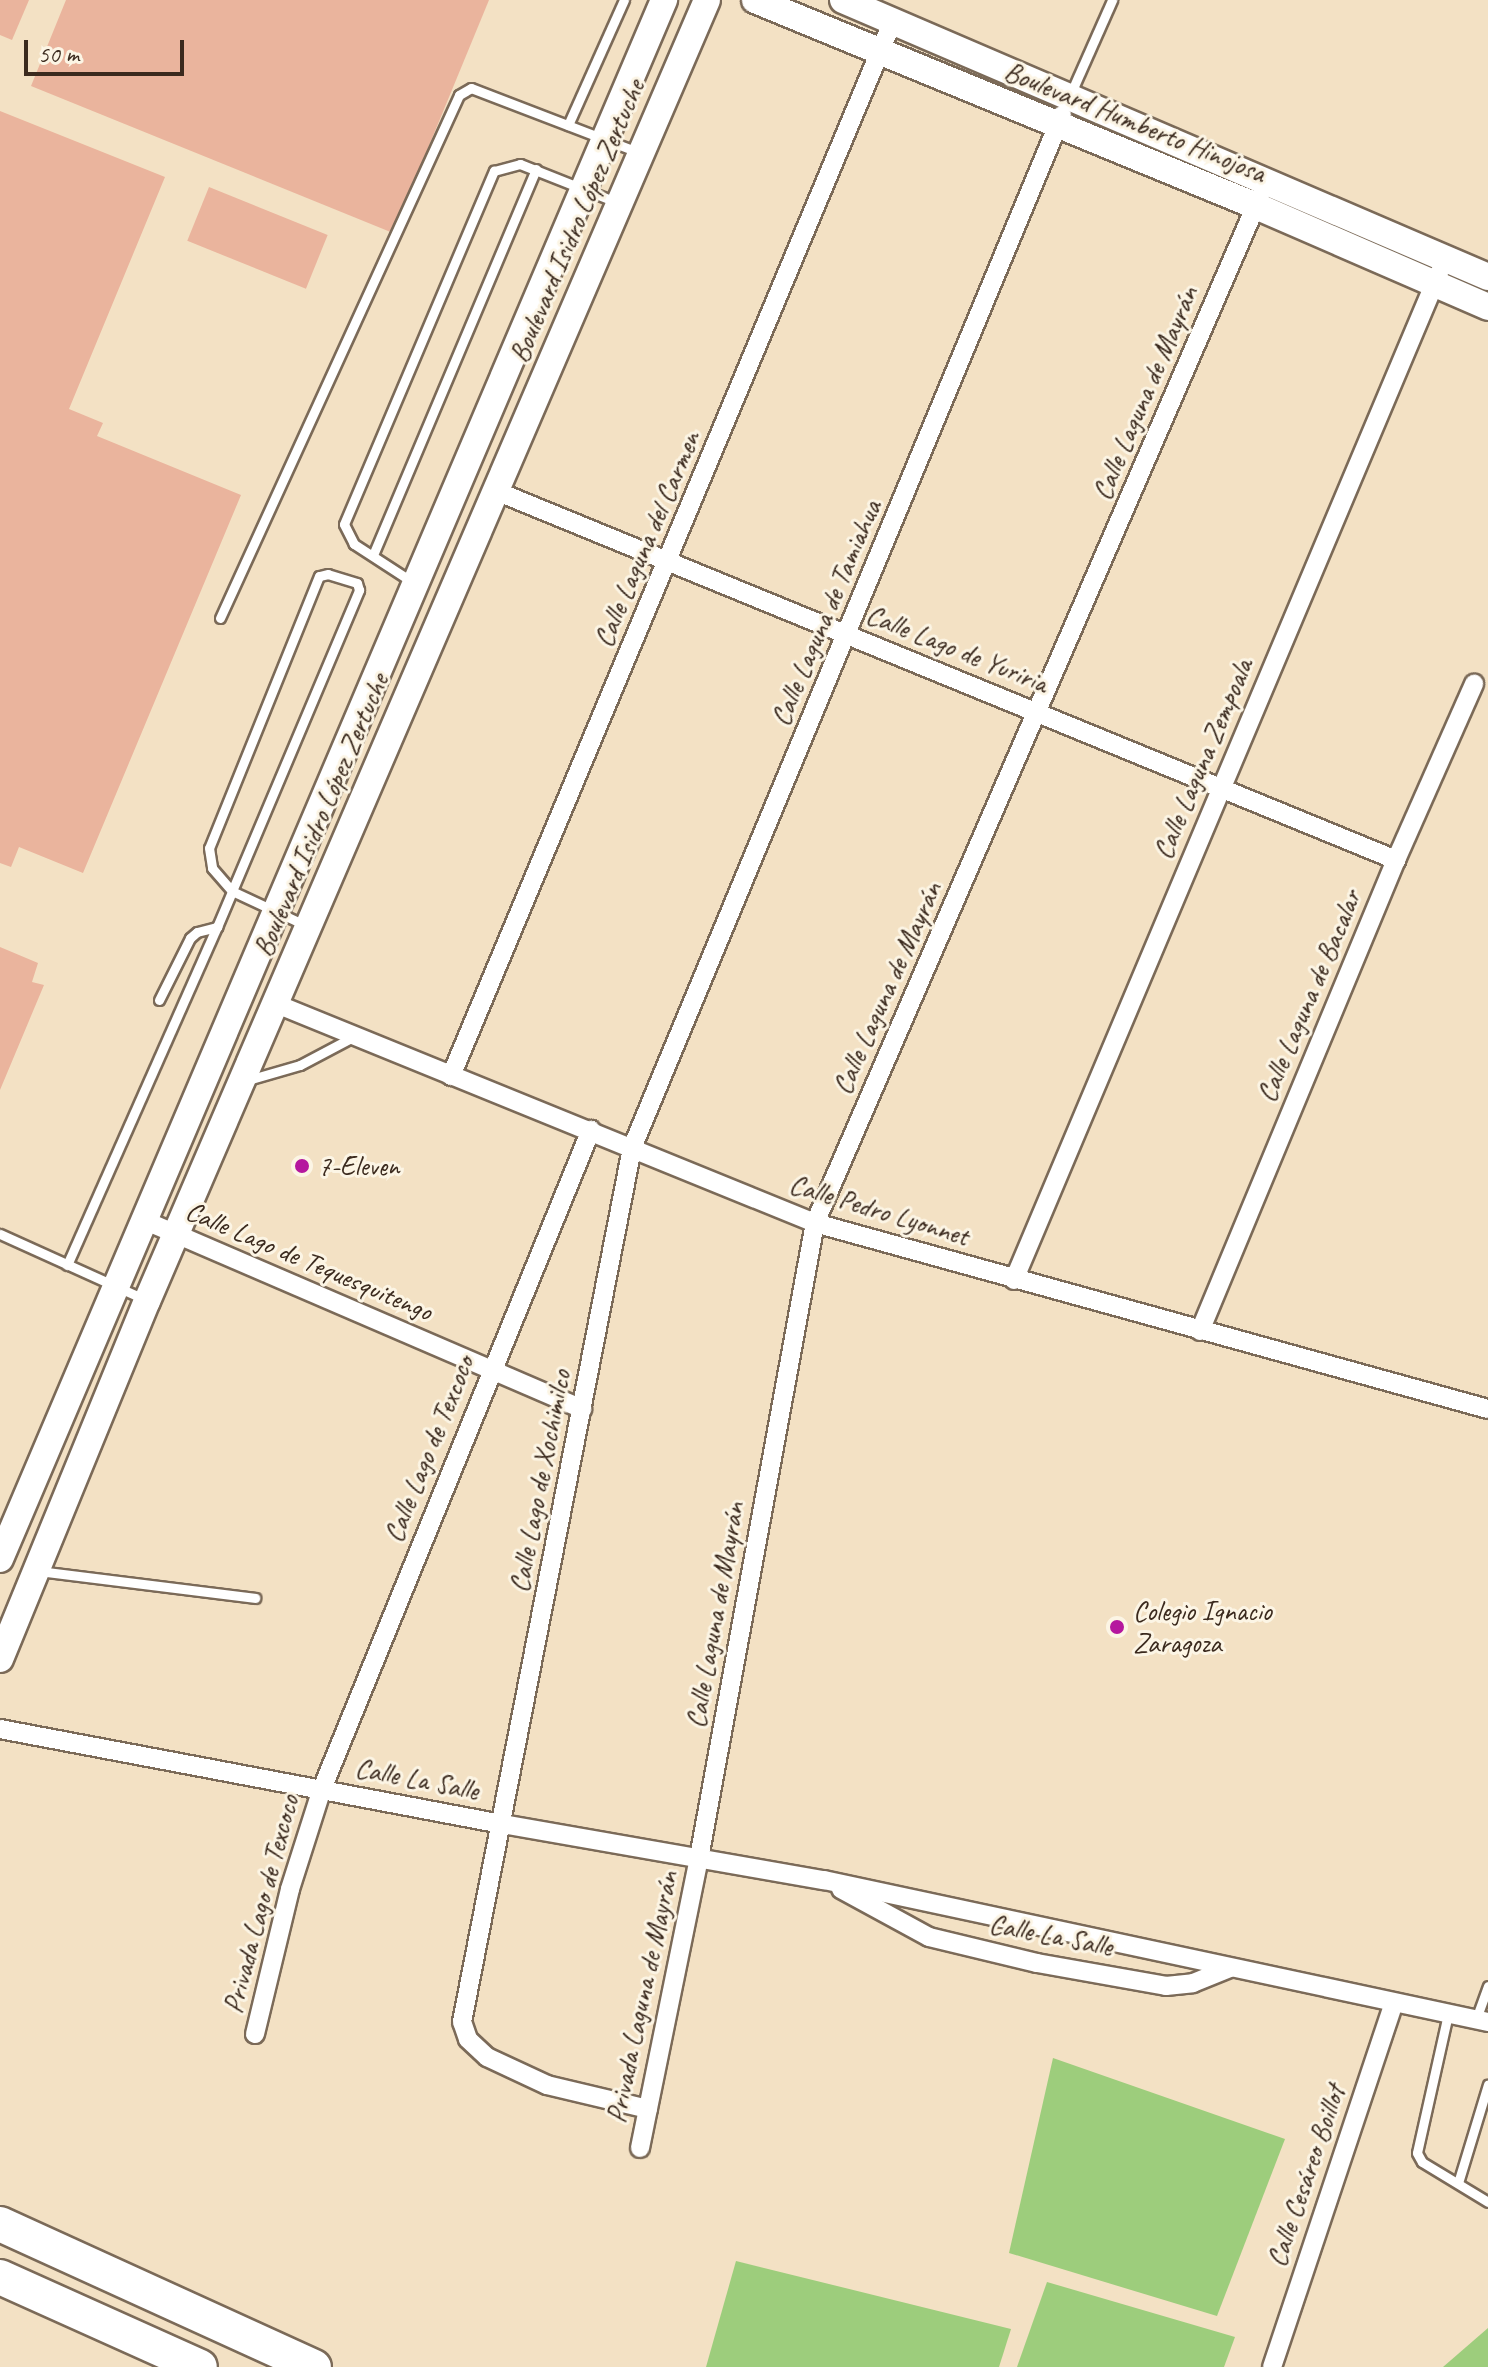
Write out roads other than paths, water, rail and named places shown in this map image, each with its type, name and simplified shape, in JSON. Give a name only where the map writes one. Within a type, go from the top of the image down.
[{"type":"highway","points":[[0,2224],[314,2367]]},
{"type":"highway","points":[[0,2277],[200,2367]]},
{"type":"main road","name":"Boulevard Isidro López Zertuche","points":[[0,1559],[118,1289],[664,0]]},
{"type":"main road","name":"Boulevard Isidro López Zertuche","points":[[0,1659],[147,1301],[707,0]]},
{"type":"main road","name":"Boulevard Humberto Hinojosa","points":[[755,0],[1058,125],[1261,194],[1488,277]]},
{"type":"main road","name":"Boulevard Humberto Hinojosa","points":[[843,0],[1069,98],[1434,284],[1488,307]]},
{"type":"main road","points":[[307,844],[337,857]]},
{"type":"street","name":"Calle Laguna del Carmen","points":[[451,1076],[892,23]]},
{"type":"street","name":"Calle Laguna de Tamiahua","points":[[632,1148],[1069,98]]},
{"type":"street","name":"Calle Laguna de Mayrán","points":[[699,1858],[815,1223],[1261,194]]},
{"type":"street","name":"Calle Laguna Zempoala","points":[[1014,1280],[1445,260]]},
{"type":"street","name":"Calle Lago de Yuriria","points":[[496,491],[1396,860]]},
{"type":"street","name":"Calle Laguna de Bacalar","points":[[1200,1331],[1396,860],[1474,684]]},
{"type":"street","name":"Calle Pedro Lyonnet","points":[[274,1003],[815,1223],[1488,1409]]},
{"type":"street","name":"Calle Lago de Texcoco","points":[[322,1789],[490,1370],[591,1130]]},
{"type":"street","name":"Calle Lago de Xochimilco","points":[[632,1148],[462,2022],[476,2050],[499,2063],[547,2085],[648,2109]]},
{"type":"street","name":"Calle Lago de Tequesquitengo","points":[[146,1221],[582,1409]]},
{"type":"street","name":"Calle La Salle","points":[[0,1729],[502,1824],[824,1880],[1482,2020]]},
{"type":"street","name":"Privada Lago de Texcoco","points":[[255,2034],[290,1889],[322,1789]]},
{"type":"street","name":"Privada Laguna de Mayrán","points":[[640,2148],[699,1858]]},
{"type":"street","name":"Calle La Salle","points":[[824,1880],[929,1937],[1022,1959],[1166,1986],[1193,1983],[1230,1968]]},
{"type":"street","name":"Calle Cesáreo Boillot","points":[[1272,2367],[1394,2003]]},
{"type":"lane","points":[[568,125],[624,0]]},
{"type":"lane","points":[[1069,98],[1112,0]]},
{"type":"lane","points":[[220,618],[459,95],[471,88],[641,153]]},
{"type":"lane","points":[[416,585],[348,538],[344,524],[494,171],[511,164],[536,169],[620,203]]},
{"type":"lane","points":[[373,555],[536,169]]},
{"type":"lane","points":[[67,1265],[217,927],[232,891],[359,590],[357,583],[328,574],[319,576],[209,848],[212,868],[232,891],[308,926]]},
{"type":"lane","points":[[159,1000],[190,938],[197,932],[217,927]]},
{"type":"lane","points":[[241,1082],[300,1065],[355,1036]]},
{"type":"lane","points":[[0,1234],[147,1301]]},
{"type":"lane","points":[[36,1571],[255,1598]]},
{"type":"lane","points":[[1482,2020],[1488,1986]]},
{"type":"lane","points":[[1448,2014],[1417,2153],[1422,2162],[1488,2202]]},
{"type":"lane","points":[[1458,2183],[1488,2084]]},
{"type":"place","name":"7-Eleven","points":[[302,1166]]},
{"type":"place","name":"Colegio Ignacio Zaragoza","points":[[1117,1627]]}]
